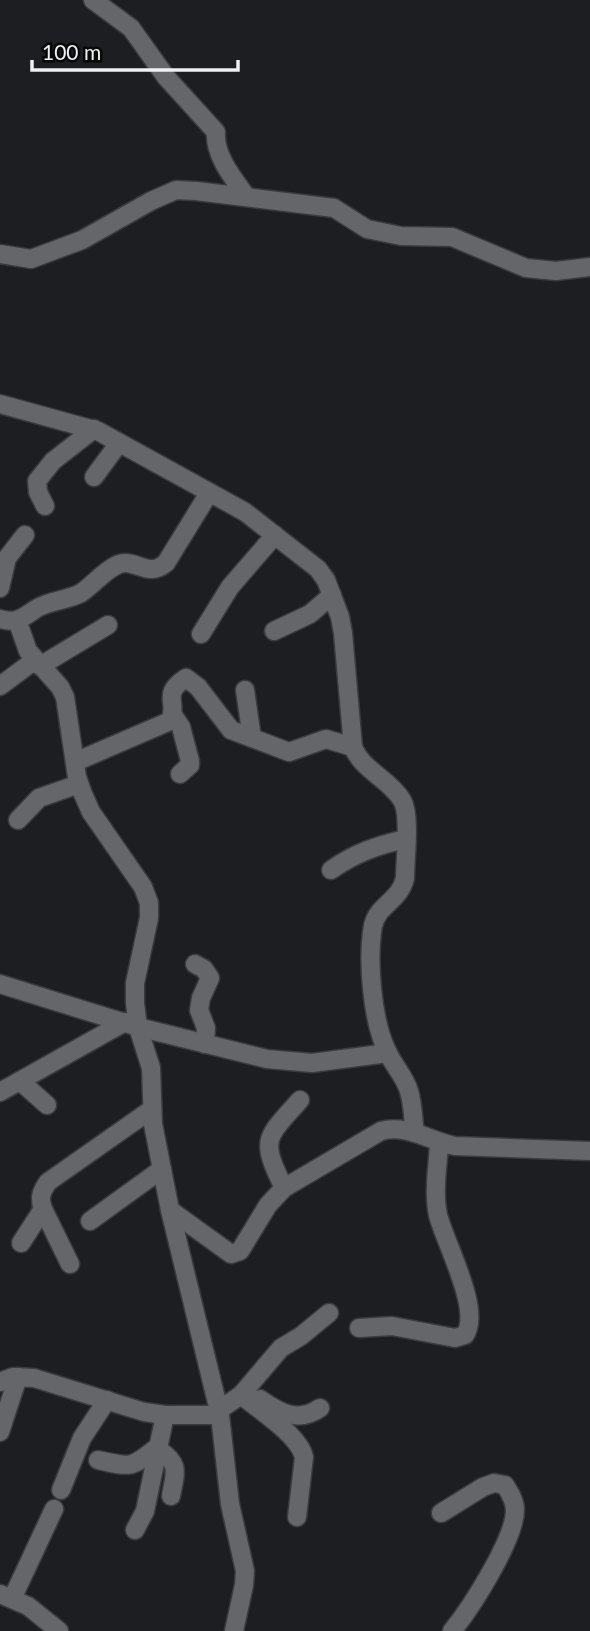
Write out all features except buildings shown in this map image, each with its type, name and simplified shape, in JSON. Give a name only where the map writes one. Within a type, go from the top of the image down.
[{"type":"street","points":[[93,0],[131,28],[166,77],[212,126],[225,164],[246,196]]},
{"type":"street","points":[[0,254],[31,259],[82,240],[176,190],[334,208],[367,229],[401,236],[452,237],[526,268],[556,271],[590,267]]},
{"type":"street","points":[[0,404],[94,429],[120,443],[245,512],[318,569],[326,580],[343,632],[353,747],[363,762],[402,800],[406,810],[405,878],[402,889],[382,909],[373,926],[372,989],[388,1053],[409,1090],[415,1133]]},
{"type":"street","points":[[45,506],[38,492],[37,481],[43,471],[94,429]]},
{"type":"street","points":[[94,477],[120,443]]},
{"type":"street","points":[[209,493],[166,563],[159,569],[151,570],[131,563],[122,563],[73,597],[5,620],[37,663],[60,687],[65,697],[79,784],[91,812],[143,887],[149,903],[149,918],[135,983],[132,1024],[151,1068],[152,1109],[170,1210],[220,1412],[230,1504],[245,1571],[234,1631]]},
{"type":"street","points":[[0,588],[7,558],[25,535]]},
{"type":"street","points":[[201,634],[230,587],[275,535]]},
{"type":"street","points":[[274,631],[310,614],[332,595]]},
{"type":"street","points":[[0,686],[108,625]]},
{"type":"street","points":[[180,774],[188,768],[190,761],[181,727],[173,715],[170,696],[186,678],[198,687],[231,730],[289,752],[326,739],[353,747]]},
{"type":"street","points":[[246,690],[252,738]]},
{"type":"street","points":[[75,762],[164,725],[173,715]]},
{"type":"street","points":[[18,820],[38,798],[79,784]]},
{"type":"street","points":[[331,870],[350,856],[379,845],[406,839]]},
{"type":"street","points":[[195,964],[204,969],[210,978],[199,1010],[206,1028],[205,1044]]},
{"type":"street","points":[[0,984],[132,1024],[267,1059],[312,1063],[388,1053]]},
{"type":"street","points":[[0,1092],[132,1024]]},
{"type":"street","points":[[20,1081],[47,1105]]},
{"type":"street","points":[[284,1188],[270,1160],[268,1139],[300,1100]]},
{"type":"street","points":[[70,1264],[43,1209],[41,1192],[48,1182],[152,1109]]},
{"type":"street","points":[[170,1210],[227,1253],[235,1254],[240,1251],[268,1205],[284,1188],[381,1131],[393,1128],[439,1143],[468,1147],[590,1151]]},
{"type":"street","points":[[359,1328],[392,1326],[455,1338],[465,1335],[470,1328],[469,1312],[456,1263],[438,1215],[439,1143]]},
{"type":"street","points":[[90,1222],[162,1169]]},
{"type":"street","points":[[21,1243],[43,1209]]},
{"type":"street","points":[[0,1382],[18,1377],[34,1378],[144,1412],[165,1415],[220,1412],[244,1392],[281,1348],[329,1313]]},
{"type":"street","points":[[0,1432],[18,1377]]},
{"type":"street","points":[[244,1392],[277,1410],[295,1416],[308,1416],[320,1408]]},
{"type":"street","points":[[244,1392],[297,1440],[303,1451],[297,1517]]},
{"type":"street","points":[[61,1490],[82,1438],[107,1400]]},
{"type":"street","points":[[135,1530],[145,1511],[165,1415]]},
{"type":"street","points":[[98,1460],[134,1465],[159,1448]]},
{"type":"street","points":[[159,1448],[174,1463],[176,1471],[171,1496]]},
{"type":"street","points":[[441,1513],[494,1483],[505,1485],[512,1496],[515,1510],[511,1532],[466,1614],[452,1631]]},
{"type":"street","points":[[54,1509],[6,1596],[38,1613],[59,1631]]}]
